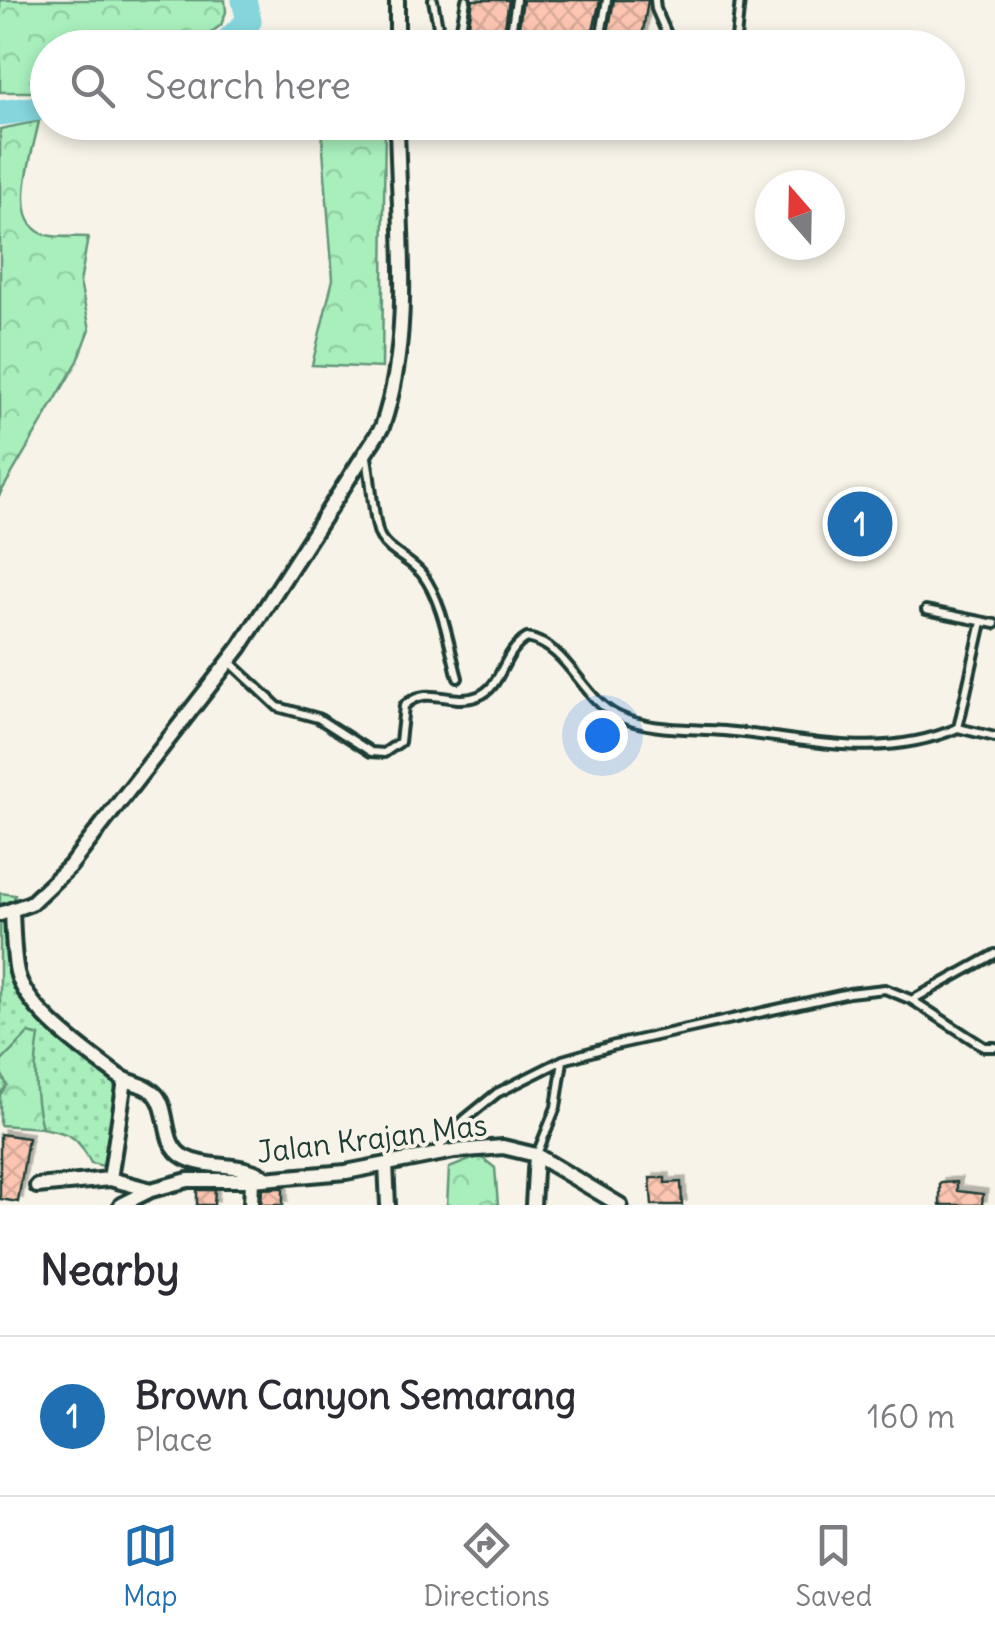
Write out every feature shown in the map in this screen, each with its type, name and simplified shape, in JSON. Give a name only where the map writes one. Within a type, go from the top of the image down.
[{"type":"street","points":[[397,0],[397,30]]},
{"type":"street","points":[[268,1178],[250,1169],[183,1157],[171,1142],[160,1099],[147,1086],[125,1080],[84,1050],[24,990],[6,913],[32,903],[70,866],[229,662],[382,427],[400,350],[397,140]]},
{"type":"street","points":[[110,1180],[125,1080]]},
{"type":"street","name":"Jalan Krajan Mas","points":[[121,1205],[151,1190],[188,1180],[252,1180],[346,1172],[503,1147],[536,1156],[620,1205]]},
{"type":"street","points":[[533,1205],[536,1156]]},
{"type":"street","points":[[386,1164],[388,1205]]},
{"type":"street","points":[[37,1186],[110,1180],[151,1190]]},
{"type":"street","points":[[251,1205],[252,1180]]},
{"type":"street","points":[[596,1189],[598,1205]]},
{"type":"lane","points":[[433,0],[439,30]]},
{"type":"lane","points":[[461,28],[466,0]]},
{"type":"lane","points":[[511,30],[516,0]]},
{"type":"lane","points":[[602,30],[607,0]]},
{"type":"lane","points":[[656,0],[667,30]]},
{"type":"lane","points":[[737,30],[740,0]]},
{"type":"lane","points":[[366,452],[373,480],[375,522],[381,538],[422,574],[437,607],[458,678]]},
{"type":"lane","points":[[926,610],[995,624]]},
{"type":"lane","points":[[958,728],[982,622]]},
{"type":"lane","points":[[229,662],[278,707],[318,718],[371,752],[384,754],[400,742],[404,706],[411,699],[422,694],[454,699],[481,696],[491,689],[510,651],[528,638],[542,641],[554,650],[606,709],[639,723],[761,733],[834,747],[892,744],[942,735],[958,728],[995,737]]},
{"type":"lane","points":[[912,1000],[995,954]]},
{"type":"lane","points":[[430,1156],[465,1118],[497,1094],[564,1060],[849,993],[885,989],[912,1000],[984,1047],[995,1047]]},
{"type":"lane","points":[[536,1156],[556,1107],[564,1060]]},
{"type":"green space","points":[[0,0],[225,0],[226,12],[214,30],[30,30],[30,92],[0,92]]},
{"type":"green space","points":[[30,123],[30,140],[35,140],[25,197],[32,224],[46,235],[88,237],[80,283],[90,329],[78,361],[0,494],[0,129]]},
{"type":"green space","points":[[322,140],[385,140],[382,368],[312,365],[333,279]]},
{"type":"green space","points":[[0,893],[15,895],[4,937],[21,996],[86,1060],[110,1076],[116,1090],[103,1166],[91,1163],[72,1137],[42,1128],[29,1033],[1,1062],[7,1085],[0,1095]]},
{"type":"green space","points":[[29,1033],[39,1036],[36,1082],[42,1128],[0,1125],[0,1095],[7,1085],[1,1062]]},
{"type":"green space","points":[[480,1156],[495,1168],[498,1205],[447,1205],[449,1168]]},
{"type":"building","points":[[473,0],[509,0],[504,30],[468,30]]},
{"type":"building","points":[[523,0],[600,0],[593,30],[518,30]]},
{"type":"building","points":[[614,0],[648,0],[643,30],[608,30]]},
{"type":"building","points":[[0,1134],[28,1138],[18,1202],[0,1199]]},
{"type":"building","points":[[650,1178],[665,1178],[665,1183],[681,1182],[682,1205],[652,1205]]},
{"type":"building","points":[[957,1182],[957,1191],[983,1194],[982,1205],[940,1205],[940,1183]]},
{"type":"building","points":[[283,1188],[283,1205],[261,1205],[262,1189]]},
{"type":"building","points":[[197,1190],[215,1190],[214,1205],[197,1205]]},
{"type":"waterway","points":[[239,30],[249,21],[244,0]]},
{"type":"waterway","points":[[0,113],[30,109]]},
{"type":"place","name":"Brown Canyon Semarang","points":[[860,524]]}]
